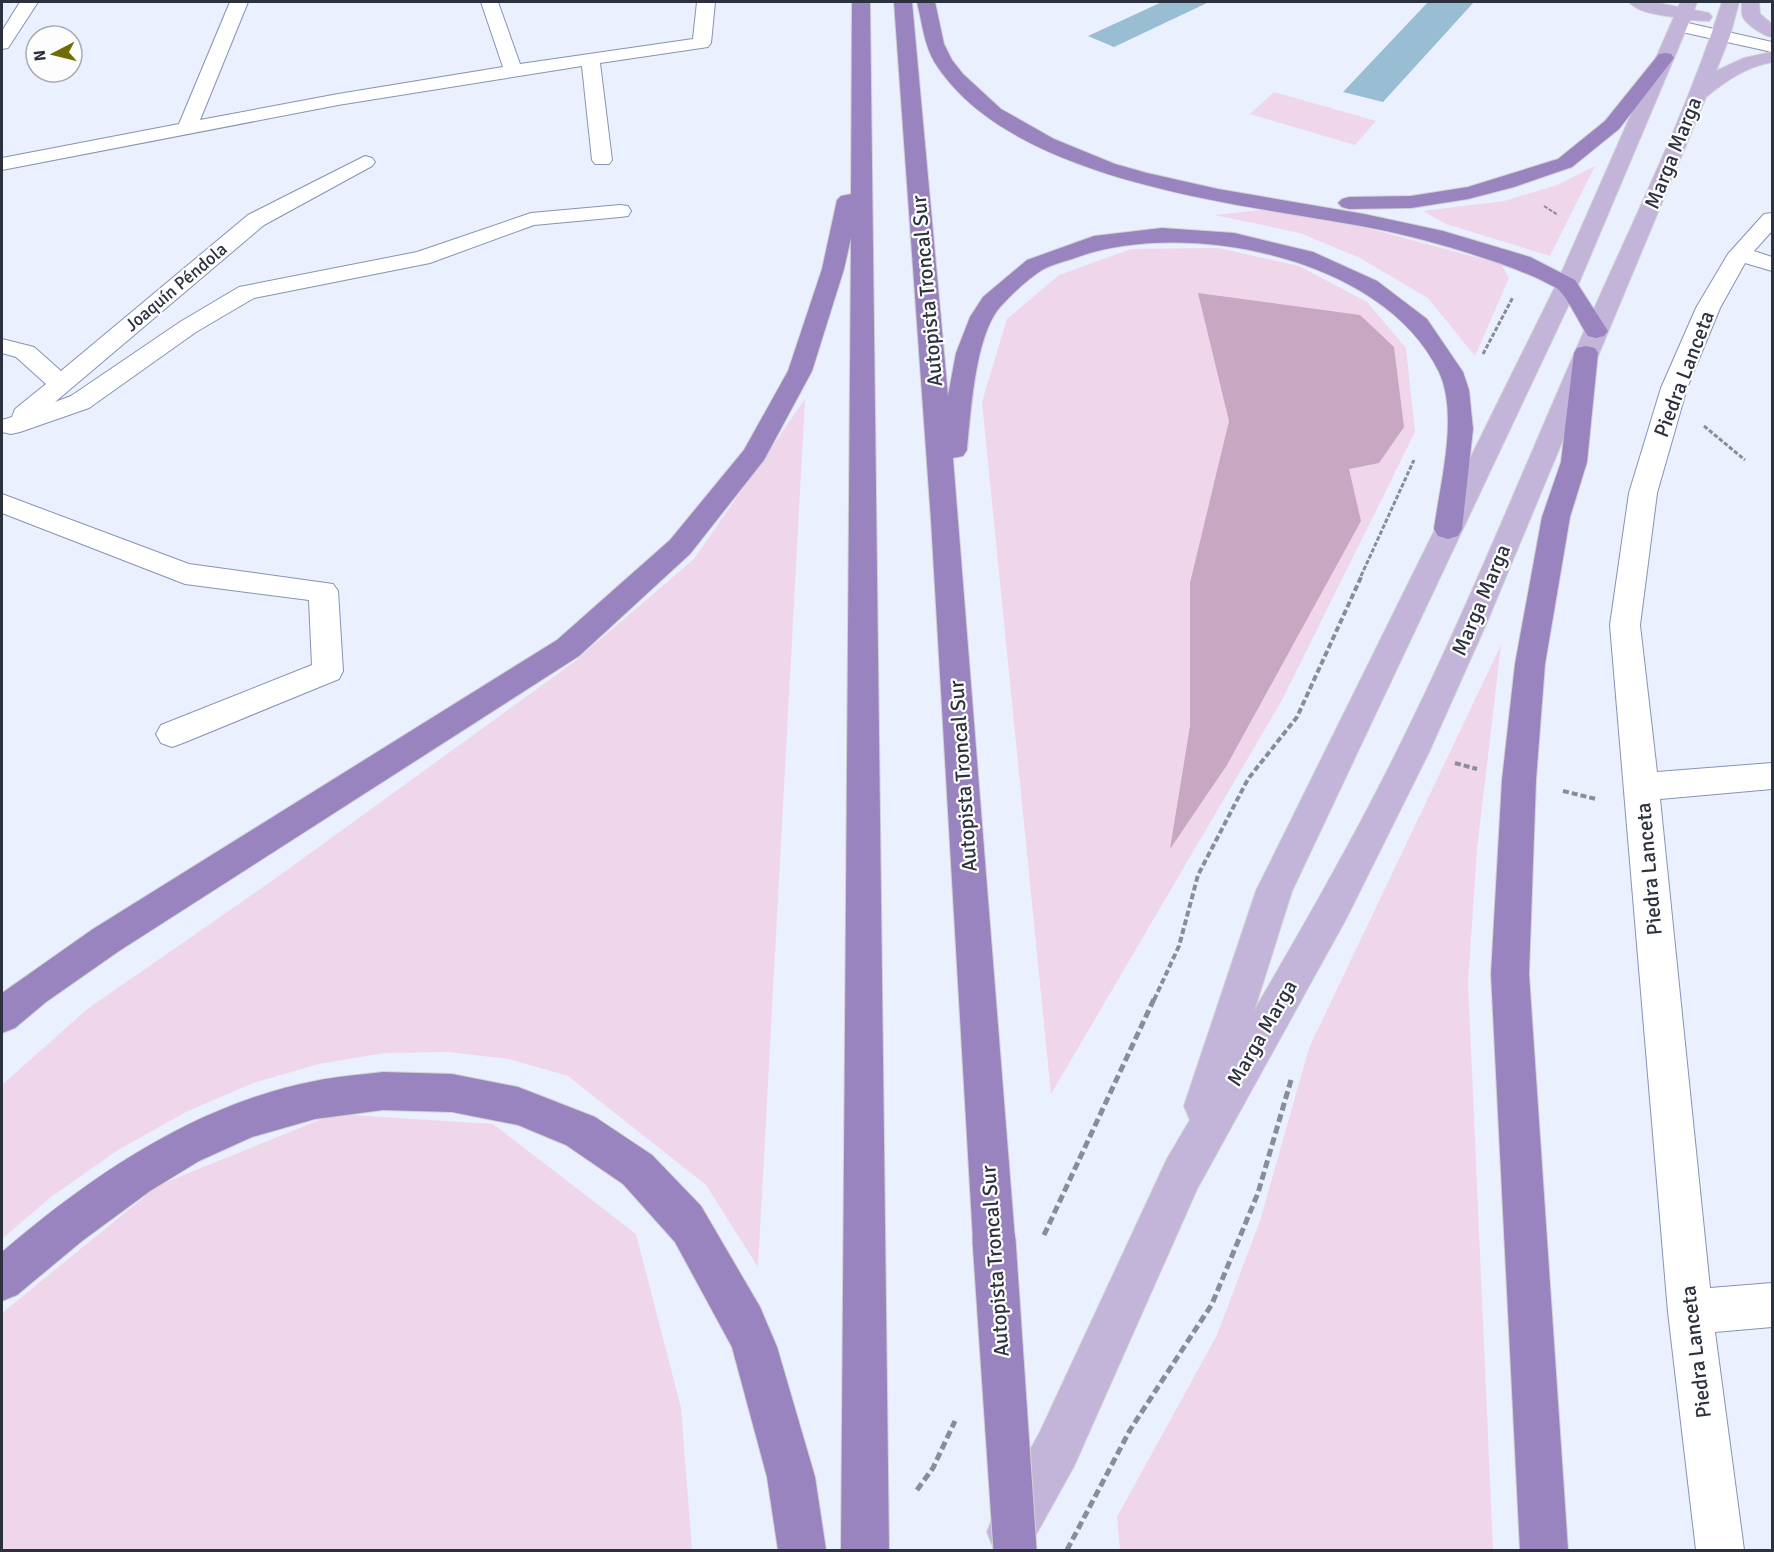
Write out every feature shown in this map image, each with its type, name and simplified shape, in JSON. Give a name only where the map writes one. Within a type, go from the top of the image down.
[{"type":"highway","points":[[861,2],[866,1541]]},
{"type":"highway","name":"Autopista Troncal Sur","points":[[903,2],[945,520],[1015,1551]]},
{"type":"highway","points":[[926,2],[935,44],[943,61],[972,96],[994,113],[1021,129],[1076,156],[1143,178],[1218,195],[1364,220],[1435,236],[1522,262],[1567,285],[1591,342],[1574,462],[1556,517],[1530,664],[1519,780],[1510,974],[1544,1551]]},
{"type":"highway","points":[[1218,195],[1351,204],[1411,202],[1468,193],[1507,183],[1565,163],[1612,125],[1665,58]]},
{"type":"highway","points":[[2,1016],[33,990],[106,940],[568,648],[680,547],[755,454],[800,371],[833,269],[861,136]]},
{"type":"highway","points":[[945,520],[963,376],[980,319],[991,301],[1025,272],[1071,250],[1126,238],[1186,235],[1249,242],[1328,265],[1389,298],[1429,334],[1443,354],[1452,375],[1461,412],[1448,529]]},
{"type":"highway","points":[[2,1280],[61,1228],[123,1183],[187,1146],[251,1118],[314,1100],[377,1090],[437,1090],[494,1098],[548,1115],[600,1142],[645,1177],[686,1222],[752,1340],[791,1478],[802,1551]]},
{"type":"main road","points":[[1638,2],[1684,14]]},
{"type":"main road","name":"Marga Marga","points":[[1001,1551],[1057,1449],[1182,1174],[1334,906],[1413,752],[1477,612],[1647,216],[1723,28],[1730,2]]},
{"type":"main road","points":[[1750,2],[1751,16],[1773,32]]},
{"type":"main road","name":"Marga Marga","points":[[1182,1174],[1274,891],[1567,285],[1684,14]]},
{"type":"main road","points":[[1697,94],[1729,70],[1745,62],[1773,57]]},
{"type":"street","points":[[2,44],[29,2]]},
{"type":"street","points":[[187,129],[239,2]]},
{"type":"street","points":[[489,2],[513,69]]},
{"type":"street","points":[[6,168],[287,109],[513,69],[702,43],[706,2]]},
{"type":"street","points":[[1684,14],[1773,47]]},
{"type":"street","points":[[590,59],[602,160]]},
{"type":"street","name":"Joaquín Péndola","points":[[6,429],[256,220],[365,162]]},
{"type":"street","points":[[6,429],[80,402],[188,327],[247,292],[422,258],[531,219],[620,211]]},
{"type":"street","name":"Piedra Lanceta","points":[[1719,1551],[1690,1312],[1624,625],[1643,493],[1674,388],[1708,308],[1739,254],[1773,219]]},
{"type":"street","points":[[1739,254],[1773,264]]},
{"type":"street","points":[[2,346],[25,352],[61,384]]},
{"type":"street","points":[[2,503],[185,574],[323,591],[328,671],[172,734]]},
{"type":"street","points":[[1641,787],[1773,776]]},
{"type":"street","points":[[1690,1312],[1773,1305]]},
{"type":"path","points":[[1043,1236],[1179,946],[1198,875],[1248,779],[1298,717]]},
{"type":"path","points":[[1067,1551],[1130,1430],[1212,1304],[1258,1194],[1294,1071]]},
{"type":"path","points":[[913,1496],[933,1468],[958,1415]]},
{"type":"shaded area","points":[[1274,92],[1376,121],[1355,145],[1250,114]]},
{"type":"shaded area","points":[[1595,166],[1550,256],[1446,224],[1423,211],[1504,201],[1557,185]]},
{"type":"shaded area","points":[[1269,209],[1363,227],[1501,264],[1509,278],[1475,356],[1428,298],[1360,258],[1300,233],[1215,215]]},
{"type":"shaded area","points":[[1218,248],[1299,266],[1367,302],[1406,348],[1415,432],[1282,700],[1051,1094],[982,402],[1007,319],[1059,275],[1131,249]]},
{"type":"shaded area","points":[[1198,293],[1360,315],[1394,347],[1404,427],[1379,463],[1349,469],[1361,521],[1227,765],[1170,849],[1190,726],[1190,583],[1229,421]]},
{"type":"shaded area","points":[[805,399],[758,1267],[706,1185],[568,1076],[509,1059],[448,1052],[385,1053],[319,1064],[253,1083],[186,1112],[118,1150],[51,1197],[2,1239],[2,1085],[86,1010],[276,878],[574,662],[694,559]]},
{"type":"shaded area","points":[[1501,645],[1477,849],[1468,982],[1493,1550],[1120,1550],[1117,1517],[1217,1335],[1260,1221],[1309,1048]]},
{"type":"shaded area","points":[[334,1114],[493,1124],[636,1234],[681,1408],[692,1550],[2,1550],[2,1313],[159,1185]]},
{"type":"building","points":[[1162,2],[1209,2],[1114,47],[1088,36]]},
{"type":"building","points":[[1428,2],[1474,2],[1383,102],[1343,92]]}]
